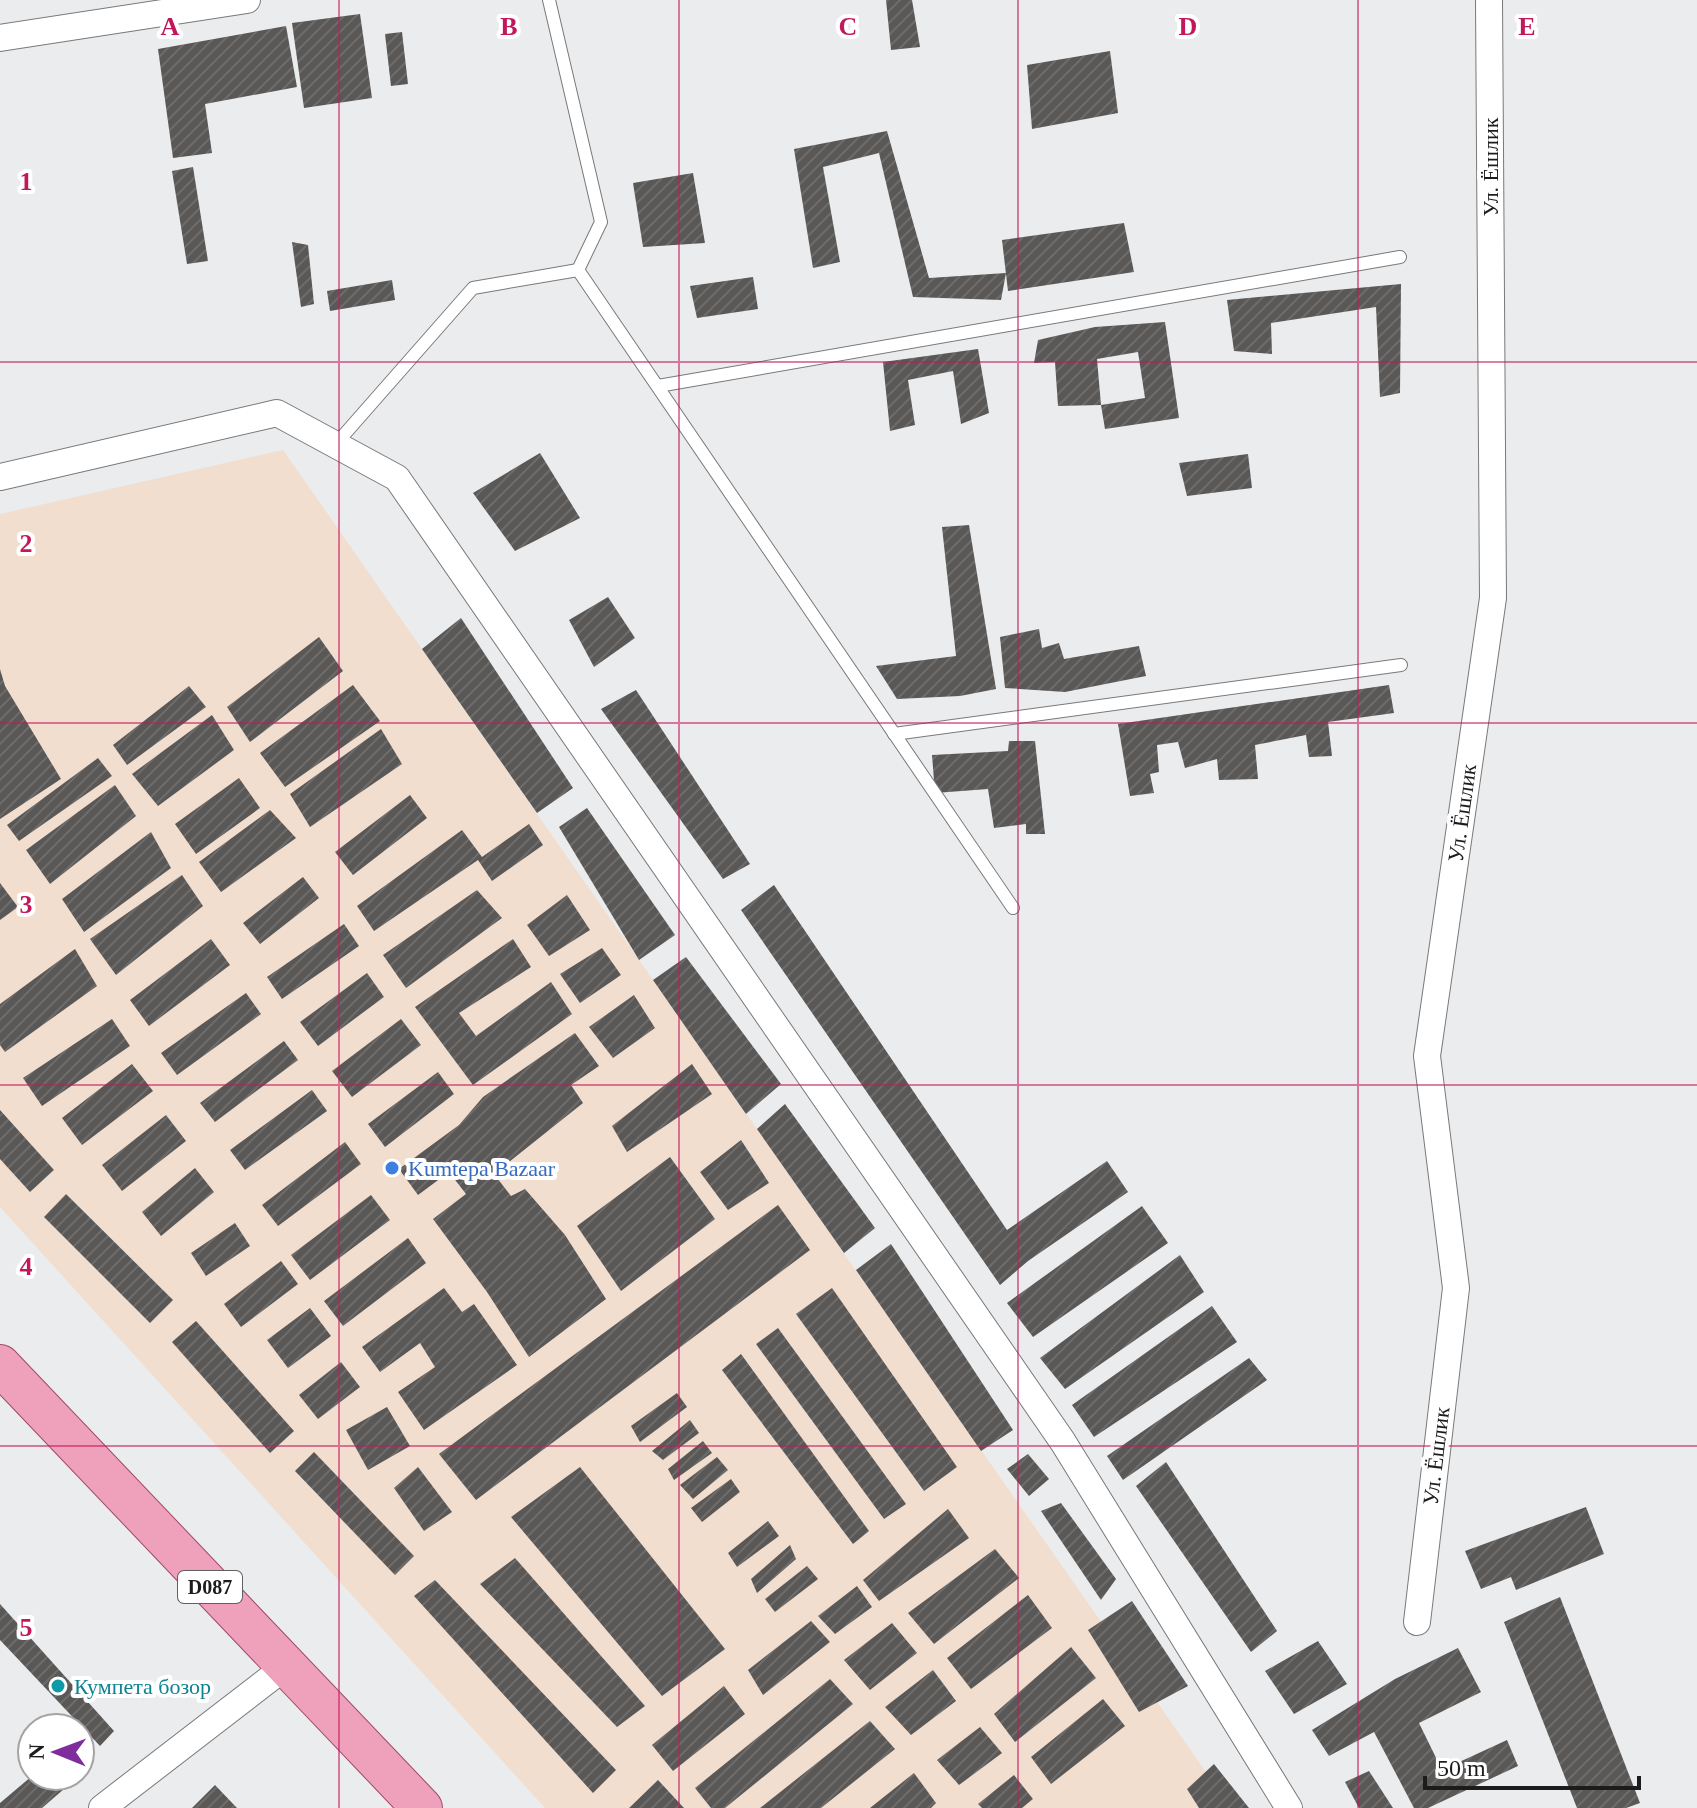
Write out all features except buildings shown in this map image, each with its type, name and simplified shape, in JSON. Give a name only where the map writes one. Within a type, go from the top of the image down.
[{"type":"main road","name":"D087","points":[[0,1365],[422,1808]]},
{"type":"street","points":[[0,38],[247,0]]},
{"type":"street","name":"Ул. Ёшлик","points":[[1417,1622],[1456,1288],[1427,1056],[1493,598],[1489,0]]},
{"type":"street","points":[[0,477],[277,413],[397,478],[1063,1442],[1289,1808]]},
{"type":"street","points":[[102,1808],[285,1667]]},
{"type":"lane","points":[[549,0],[601,222],[578,270]]},
{"type":"lane","points":[[658,386],[1400,257]]},
{"type":"lane","points":[[578,270],[1013,908]]},
{"type":"lane","points":[[335,445],[473,288],[578,270]]},
{"type":"lane","points":[[894,734],[1401,665]]},
{"type":"shaded area","name":"Kumtepa Bazaar","points":[[283,450],[1231,1808],[545,1808],[0,1207],[0,514]]},
{"type":"place","name":"Kumtepa Bazaar","points":[[392,1168]]},
{"type":"place","name":"Кумпета бозор","points":[[58,1686]]}]
